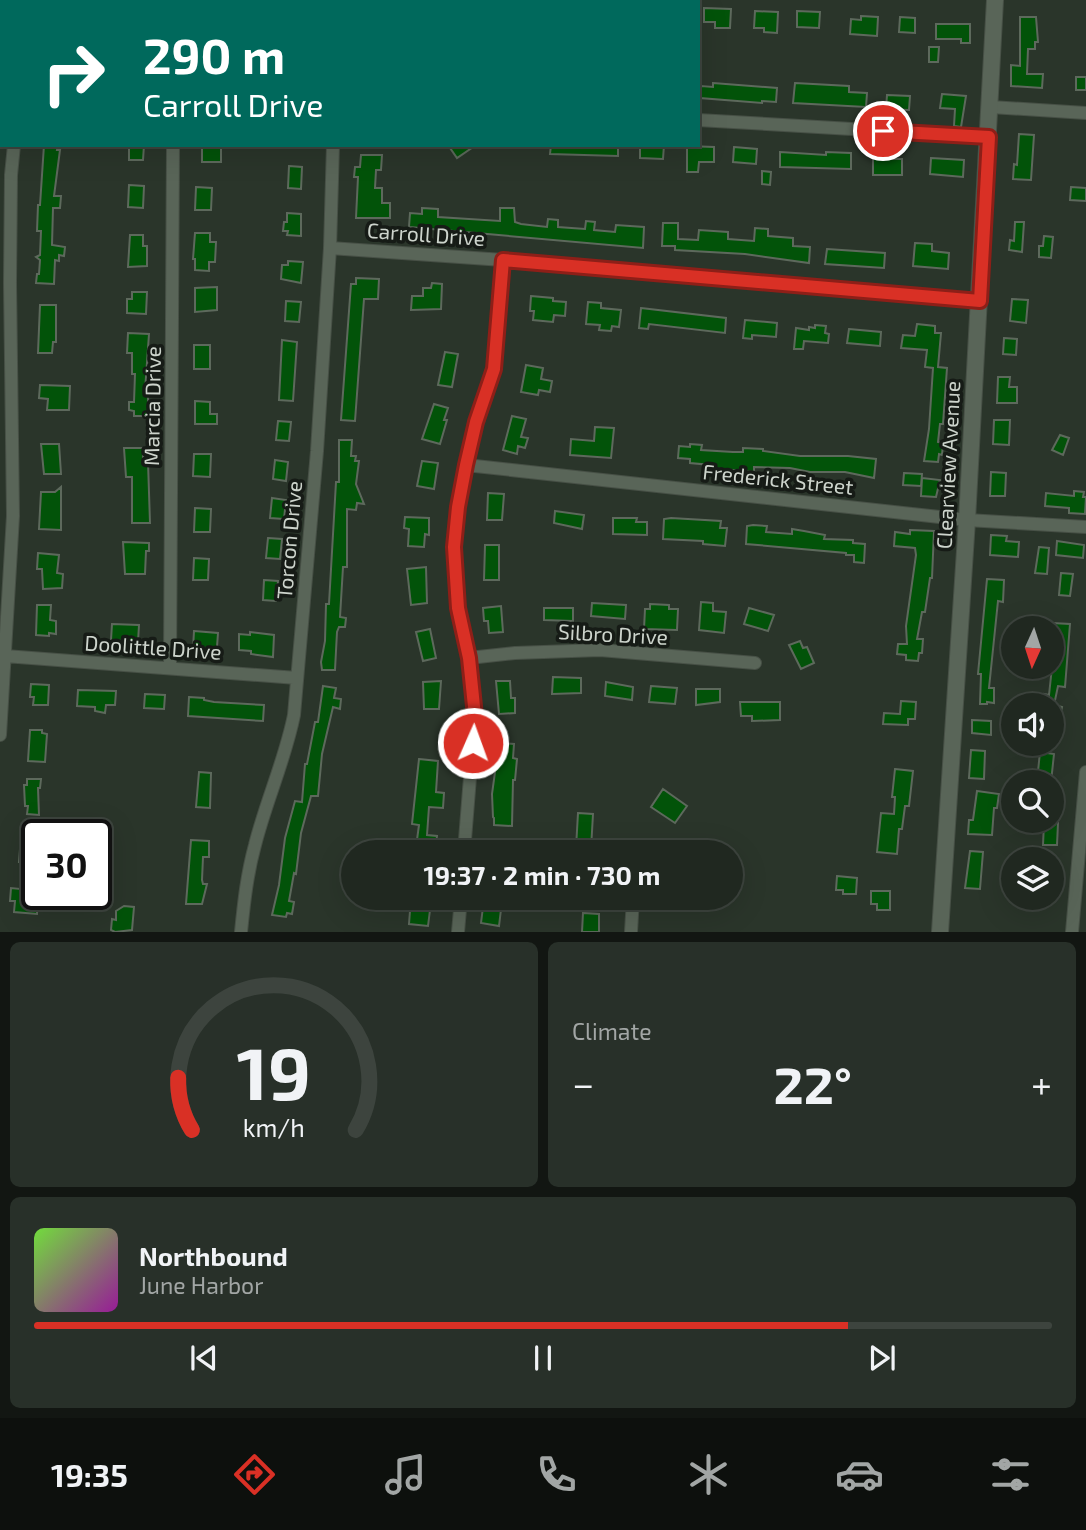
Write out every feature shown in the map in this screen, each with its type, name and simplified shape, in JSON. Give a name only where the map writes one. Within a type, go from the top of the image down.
[{"type":"street","name":"Clearview Avenue","points":[[940,932],[980,301],[995,0]]},
{"type":"street","points":[[990,107],[1086,113]]},
{"type":"street","points":[[700,120],[989,137]]},
{"type":"street","points":[[0,734],[13,516],[10,270],[14,147]]},
{"type":"street","name":"Marcia Drive","points":[[170,668],[173,147]]},
{"type":"street","name":"Torcon Drive","points":[[241,932],[253,854],[288,743],[294,715],[317,451],[330,248],[333,147]]},
{"type":"street","name":"Carroll Drive","points":[[330,248],[980,301]]},
{"type":"street","points":[[465,840],[475,716],[469,658],[458,608],[454,547],[466,465],[476,422],[494,369],[503,260]]},
{"type":"street","name":"Frederick Street","points":[[466,465],[967,520],[1086,527]]},
{"type":"street","name":"Silbro Drive","points":[[469,658],[515,653],[600,650],[755,663]]},
{"type":"street","name":"Doolittle Drive","points":[[5,656],[297,678]]},
{"type":"street","points":[[1072,932],[1086,772]]},
{"type":"street","points":[[458,932],[459,910]]},
{"type":"street","points":[[631,932],[632,910]]},
{"type":"building","points":[[704,8],[731,9],[730,28],[715,28],[715,22],[704,22]]},
{"type":"building","points":[[755,11],[778,12],[777,33],[764,32],[764,28],[754,28]]},
{"type":"building","points":[[797,11],[820,12],[819,28],[797,27]]},
{"type":"building","points":[[861,16],[878,17],[877,36],[850,34],[851,19],[861,20]]},
{"type":"building","points":[[900,17],[915,18],[915,33],[899,32]]},
{"type":"building","points":[[1020,17],[1036,17],[1038,42],[1035,42],[1035,49],[1028,49],[1027,74],[1043,74],[1042,88],[1011,86],[1011,65],[1020,66]]},
{"type":"building","points":[[936,24],[970,24],[970,43],[961,43],[961,39],[936,39]]},
{"type":"building","points":[[929,47],[939,47],[938,62],[929,62]]},
{"type":"building","points":[[1076,77],[1086,77],[1086,90],[1076,90]]},
{"type":"building","points":[[713,83],[777,88],[776,102],[700,98],[701,86],[713,87]]},
{"type":"building","points":[[795,83],[849,86],[849,92],[867,93],[866,107],[793,103]]},
{"type":"building","points":[[942,94],[966,96],[961,127],[954,126],[955,109],[940,108]]},
{"type":"building","points":[[887,95],[910,96],[909,110],[886,109]]},
{"type":"building","points":[[1019,134],[1034,135],[1031,180],[1013,179],[1014,164],[1017,165]]},
{"type":"building","points":[[44,147],[58,147],[57,150],[60,150],[54,196],[61,196],[60,208],[53,208],[52,245],[65,247],[64,256],[59,255],[59,261],[55,260],[54,284],[36,283],[40,260],[36,257],[40,255],[41,231],[37,231]]},
{"type":"building","points":[[129,147],[144,147],[143,160],[129,160]]},
{"type":"building","points":[[202,147],[221,147],[221,162],[202,162]]},
{"type":"building","points":[[449,147],[473,147],[457,158]]},
{"type":"building","points":[[551,147],[618,147],[618,156],[550,154]]},
{"type":"building","points":[[640,147],[664,147],[663,159],[640,158]]},
{"type":"building","points":[[687,147],[714,147],[714,162],[699,162],[698,172],[687,172]]},
{"type":"building","points":[[734,147],[757,149],[756,164],[733,162]]},
{"type":"building","points":[[780,152],[826,155],[826,152],[851,153],[851,169],[780,167]]},
{"type":"building","points":[[361,155],[382,155],[381,170],[376,170],[375,188],[382,188],[382,203],[390,203],[390,218],[356,218],[358,177],[354,177],[355,167],[360,167]]},
{"type":"building","points":[[873,155],[902,159],[902,175],[873,175]]},
{"type":"building","points":[[931,158],[964,160],[963,177],[930,174]]},
{"type":"building","points":[[289,166],[302,167],[301,189],[288,188]]},
{"type":"building","points":[[762,171],[771,172],[770,185],[762,184]]},
{"type":"building","points":[[129,185],[144,186],[143,208],[128,207]]},
{"type":"building","points":[[196,187],[212,188],[211,210],[195,210]]},
{"type":"building","points":[[1071,187],[1086,188],[1086,201],[1070,200]]},
{"type":"building","points":[[422,208],[438,209],[438,217],[500,221],[500,208],[514,208],[515,222],[547,227],[548,219],[558,220],[558,227],[585,229],[586,221],[595,222],[594,230],[615,232],[616,225],[644,227],[643,248],[409,227],[410,213],[422,214]]},
{"type":"building","points":[[287,213],[301,214],[301,236],[287,235],[288,231],[283,231]]},
{"type":"building","points":[[1015,222],[1024,222],[1022,252],[1009,250],[1010,240],[1014,241]]},
{"type":"building","points":[[663,223],[678,223],[678,239],[698,240],[699,230],[728,232],[728,239],[754,241],[755,228],[768,229],[768,236],[793,238],[793,246],[810,247],[809,263],[745,254],[675,250],[675,246],[662,246]]},
{"type":"building","points":[[195,233],[210,233],[210,242],[216,242],[215,262],[209,262],[209,271],[195,270]]},
{"type":"building","points":[[130,235],[143,235],[143,246],[147,246],[147,266],[128,267]]},
{"type":"building","points":[[1044,236],[1053,237],[1051,258],[1039,257],[1039,246],[1043,246]]},
{"type":"building","points":[[915,243],[932,244],[932,251],[949,253],[948,269],[913,266]]},
{"type":"building","points":[[827,249],[885,253],[884,268],[825,264]]},
{"type":"building","points":[[288,261],[303,262],[301,283],[281,279],[282,265],[288,265]]},
{"type":"building","points":[[356,278],[379,279],[378,299],[364,299],[355,421],[341,420],[351,284],[356,284]]},
{"type":"building","points":[[432,283],[442,284],[441,309],[411,310],[412,296],[423,296],[423,288],[431,288]]},
{"type":"building","points":[[217,287],[217,310],[195,312],[195,288]]},
{"type":"building","points":[[132,292],[147,292],[146,314],[127,313],[127,299],[132,299]]},
{"type":"building","points":[[531,296],[566,302],[565,316],[554,315],[553,322],[533,320],[534,311],[530,311]]},
{"type":"building","points":[[1012,299],[1028,300],[1026,323],[1010,321]]},
{"type":"building","points":[[286,301],[301,302],[299,322],[285,321]]},
{"type":"building","points":[[588,302],[601,303],[601,308],[621,310],[619,327],[612,326],[611,331],[599,330],[600,325],[586,324]]},
{"type":"building","points":[[40,305],[56,305],[56,342],[53,342],[52,353],[38,353]]},
{"type":"building","points":[[641,308],[726,318],[725,333],[649,324],[648,329],[639,328]]},
{"type":"building","points":[[745,320],[777,323],[776,337],[752,335],[752,339],[743,338]]},
{"type":"building","points":[[917,324],[935,326],[935,333],[941,333],[938,367],[947,368],[943,424],[940,424],[938,442],[943,443],[942,455],[939,454],[938,462],[924,461],[933,368],[925,367],[927,350],[901,348],[903,335],[915,336]]},
{"type":"building","points":[[815,325],[826,326],[828,343],[804,341],[803,349],[794,349],[796,328],[809,330],[809,327],[815,328]]},
{"type":"building","points":[[849,329],[881,332],[880,346],[847,343]]},
{"type":"building","points":[[128,333],[149,334],[145,391],[148,391],[148,416],[134,416],[134,411],[129,410],[129,402],[134,402],[135,374],[132,374],[132,353],[127,353]]},
{"type":"building","points":[[1004,338],[1017,339],[1016,355],[1003,354]]},
{"type":"building","points":[[282,340],[297,342],[293,401],[279,400]]},
{"type":"building","points":[[194,345],[210,345],[210,369],[194,369]]},
{"type":"building","points":[[445,352],[458,354],[452,387],[438,385]]},
{"type":"building","points":[[526,365],[543,368],[541,379],[552,381],[550,392],[539,390],[538,395],[521,392]]},
{"type":"building","points":[[998,377],[1010,377],[1009,387],[1017,387],[1017,403],[997,403]]},
{"type":"building","points":[[40,385],[70,386],[69,410],[47,410],[48,399],[39,398]]},
{"type":"building","points":[[195,401],[210,402],[210,414],[217,414],[217,424],[195,424]]},
{"type":"building","points":[[434,404],[448,408],[440,444],[422,439]]},
{"type":"building","points":[[512,416],[526,419],[521,437],[528,438],[525,448],[518,446],[517,454],[503,450]]},
{"type":"building","points":[[994,420],[1010,420],[1009,445],[993,444]]},
{"type":"building","points":[[278,421],[291,422],[289,441],[276,440]]},
{"type":"building","points":[[595,427],[614,428],[611,458],[570,455],[571,439],[594,441]]},
{"type":"building","points":[[1060,435],[1069,438],[1063,455],[1052,450]]},
{"type":"building","points":[[339,440],[352,440],[351,456],[356,456],[355,461],[359,461],[356,484],[364,504],[357,503],[356,510],[347,509],[347,567],[343,567],[340,617],[346,618],[345,627],[339,627],[337,632],[335,670],[322,670],[336,482],[339,482]]},
{"type":"building","points":[[41,444],[59,444],[61,474],[44,474]]},
{"type":"building","points":[[690,444],[702,445],[701,450],[743,452],[743,448],[763,449],[800,456],[876,459],[874,478],[845,472],[810,472],[790,468],[754,467],[754,472],[710,468],[711,465],[690,463],[690,459],[678,458],[679,446],[690,447]]},
{"type":"building","points":[[124,448],[143,448],[143,462],[148,462],[150,523],[132,523],[132,477],[126,477]]},
{"type":"building","points":[[194,454],[211,454],[210,477],[193,476]]},
{"type":"building","points":[[275,460],[288,462],[286,481],[273,479]]},
{"type":"building","points":[[422,461],[438,463],[434,489],[417,486]]},
{"type":"building","points":[[991,472],[1006,473],[1005,496],[990,496]]},
{"type":"building","points":[[904,473],[922,474],[921,486],[903,485]]},
{"type":"building","points":[[922,478],[940,480],[936,497],[921,496]]},
{"type":"building","points":[[61,487],[61,530],[39,529],[41,492],[55,492]]},
{"type":"building","points":[[1074,491],[1084,492],[1085,514],[1069,513],[1069,508],[1045,506],[1046,493],[1074,496]]},
{"type":"building","points":[[488,493],[504,494],[502,520],[487,520]]},
{"type":"building","points":[[272,498],[286,500],[284,519],[270,518]]},
{"type":"building","points":[[195,508],[211,509],[210,532],[194,532]]},
{"type":"building","points":[[555,511],[584,515],[582,529],[554,523]]},
{"type":"building","points":[[405,517],[429,518],[429,535],[425,534],[424,547],[408,546],[409,529],[404,528]]},
{"type":"building","points":[[613,518],[637,518],[636,522],[647,522],[647,535],[613,534]]},
{"type":"building","points":[[664,519],[721,521],[720,528],[727,528],[725,546],[703,544],[703,541],[663,539]]},
{"type":"building","points":[[747,526],[767,526],[766,532],[792,534],[792,529],[825,535],[824,539],[853,540],[853,543],[865,544],[864,563],[854,562],[854,555],[846,553],[746,544]]},
{"type":"building","points":[[910,530],[934,531],[932,578],[917,639],[923,639],[922,653],[919,653],[918,661],[906,660],[906,655],[897,654],[898,644],[907,644],[906,626],[916,555],[915,548],[894,546],[895,532],[910,534]]},
{"type":"building","points":[[991,535],[1007,536],[1006,541],[1019,542],[1018,557],[990,555]]},
{"type":"building","points":[[268,538],[282,539],[280,559],[266,558]]},
{"type":"building","points":[[1057,541],[1084,545],[1083,558],[1056,555]]},
{"type":"building","points":[[123,542],[149,543],[145,574],[125,574]]},
{"type":"building","points":[[485,545],[499,545],[499,580],[484,580]]},
{"type":"building","points":[[1039,547],[1049,548],[1047,574],[1035,573]]},
{"type":"building","points":[[38,553],[59,555],[57,573],[63,574],[62,588],[43,589],[42,569],[37,569]]},
{"type":"building","points":[[194,558],[209,559],[208,580],[193,580]]},
{"type":"building","points":[[426,567],[427,603],[411,605],[407,569]]},
{"type":"building","points":[[1061,573],[1073,574],[1070,596],[1059,595]]},
{"type":"building","points":[[987,579],[1004,580],[1003,602],[998,601],[989,688],[994,688],[994,703],[980,704],[981,674],[978,674]]},
{"type":"building","points":[[264,580],[278,581],[276,601],[263,600]]},
{"type":"building","points":[[701,602],[713,603],[713,611],[726,612],[724,633],[699,630]]},
{"type":"building","points":[[592,603],[626,605],[625,619],[591,616]]},
{"type":"building","points":[[650,604],[669,605],[669,609],[678,609],[677,630],[644,629],[645,609],[650,609]]},
{"type":"building","points":[[37,605],[51,605],[50,620],[56,621],[56,634],[36,635]]},
{"type":"building","points":[[501,606],[503,632],[489,633],[483,608]]},
{"type":"building","points":[[544,608],[573,608],[573,621],[544,620]]},
{"type":"building","points":[[749,608],[774,615],[768,631],[744,624]]},
{"type":"building","points":[[112,624],[139,625],[138,642],[111,640]]},
{"type":"building","points":[[1064,624],[1070,624],[1065,687],[1058,686],[1057,693],[1049,693],[1051,679],[1064,679]]},
{"type":"building","points":[[430,629],[436,658],[423,661],[416,632]]},
{"type":"building","points":[[194,631],[218,633],[217,647],[193,649]]},
{"type":"building","points":[[250,632],[274,635],[273,657],[239,650],[239,634],[250,635]]},
{"type":"building","points":[[800,641],[803,648],[807,647],[814,663],[801,669],[789,645]]},
{"type":"building","points":[[553,677],[581,678],[581,693],[552,694]]},
{"type":"building","points":[[441,681],[439,709],[424,709],[423,682]]},
{"type":"building","points":[[496,681],[510,681],[511,698],[515,698],[515,713],[499,714]]},
{"type":"building","points":[[606,682],[633,687],[632,700],[605,696]]},
{"type":"building","points":[[31,684],[49,685],[48,705],[33,705],[34,697],[30,697]]},
{"type":"building","points":[[323,686],[336,688],[334,698],[341,699],[340,709],[333,707],[322,754],[318,796],[311,796],[301,833],[296,874],[294,873],[289,901],[294,902],[292,914],[287,913],[286,917],[272,915],[285,838],[295,801],[302,802],[305,764],[315,722],[318,722]]},
{"type":"building","points":[[651,686],[677,688],[675,704],[649,702]]},
{"type":"building","points":[[696,689],[720,689],[720,702],[696,705]]},
{"type":"building","points":[[78,690],[116,691],[115,705],[106,705],[105,713],[95,711],[95,707],[77,706]]},
{"type":"building","points":[[145,694],[165,695],[164,709],[144,708]]},
{"type":"building","points":[[189,697],[214,702],[264,705],[263,721],[188,716]]},
{"type":"building","points":[[901,701],[916,702],[915,719],[908,719],[908,725],[883,724],[884,713],[900,714]]},
{"type":"building","points":[[740,702],[780,702],[780,720],[752,721],[752,716],[741,716]]},
{"type":"building","points":[[972,720],[991,721],[991,735],[972,733]]},
{"type":"building","points":[[30,730],[42,730],[42,733],[47,734],[45,762],[28,761]]},
{"type":"building","points":[[499,743],[514,744],[513,758],[517,759],[513,780],[512,826],[494,825],[492,794]]},
{"type":"building","points":[[971,750],[985,751],[984,779],[969,778]]},
{"type":"building","points":[[1040,756],[1054,756],[1052,770],[1038,770]]},
{"type":"building","points":[[419,759],[438,761],[436,792],[444,793],[443,808],[429,807],[427,835],[437,836],[436,840],[417,840],[419,825],[412,824]]},
{"type":"building","points":[[895,769],[913,771],[909,806],[905,806],[902,829],[899,829],[897,854],[877,852],[881,813],[894,814],[895,797],[892,797]]},
{"type":"building","points":[[199,772],[211,773],[210,808],[196,807]]},
{"type":"building","points":[[27,779],[41,779],[38,788],[39,815],[27,814],[24,785],[27,785]]},
{"type":"building","points":[[663,789],[687,806],[675,823],[651,807]]},
{"type":"building","points":[[977,791],[999,794],[997,808],[994,808],[992,835],[968,834]]},
{"type":"building","points":[[578,813],[593,814],[592,840],[576,840]]},
{"type":"building","points":[[1044,833],[1058,833],[1057,845],[1043,845]]},
{"type":"building","points":[[191,840],[209,841],[209,857],[203,857],[202,880],[203,884],[207,884],[202,904],[186,904]]},
{"type":"building","points":[[970,851],[983,852],[980,889],[965,888]]},
{"type":"building","points":[[837,876],[857,878],[856,894],[843,894],[843,890],[836,890]]},
{"type":"building","points":[[21,880],[21,910],[37,910],[37,914],[14,912],[15,901],[10,901],[11,888],[20,889]]},
{"type":"building","points":[[871,891],[890,891],[890,910],[877,910],[877,904],[871,904]]},
{"type":"building","points":[[124,906],[134,907],[132,930],[115,932],[111,930],[112,919],[116,920],[116,911]]},
{"type":"building","points":[[410,910],[430,910],[428,926],[409,924]]},
{"type":"building","points":[[483,910],[501,910],[499,926],[481,923]]},
{"type":"building","points":[[583,913],[599,914],[599,932],[582,932]]},
{"type":"route","points":[[473,743],[475,716],[469,658],[458,608],[454,547],[466,465],[476,422],[494,369],[503,260],[980,301],[989,137],[883,131]]}]
